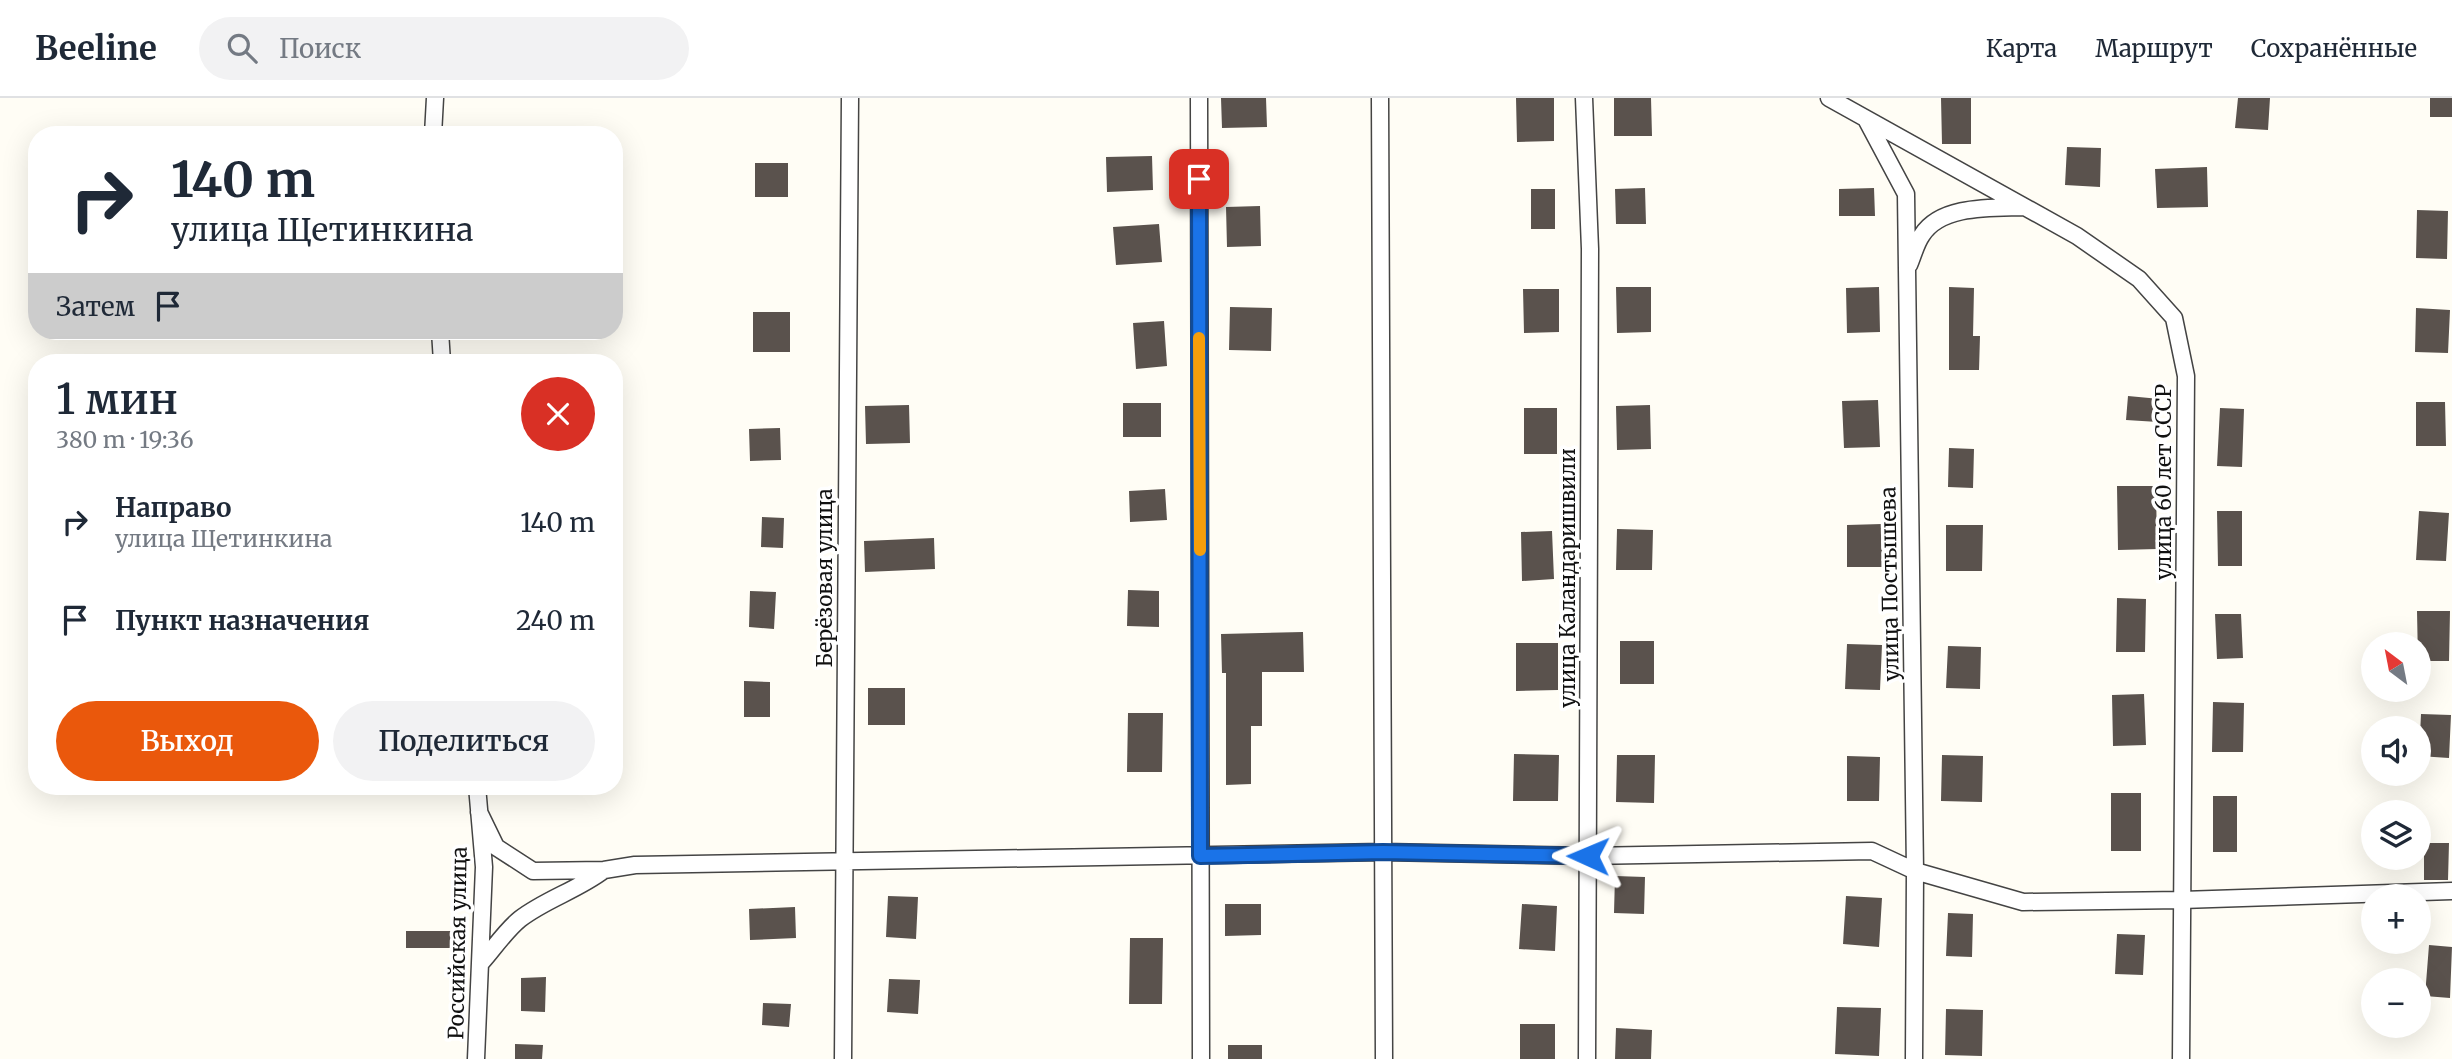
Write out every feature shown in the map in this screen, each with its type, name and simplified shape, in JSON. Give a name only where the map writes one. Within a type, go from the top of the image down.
[{"type":"street","points":[[433,126],[435,98]]},
{"type":"street","name":"Берёзовая улица","points":[[842,1059],[850,98]]},
{"type":"street","points":[[1199,98],[1201,1059]]},
{"type":"street","points":[[1380,98],[1384,1059]]},
{"type":"street","name":"улица Каландаришвили","points":[[1584,98],[1590,249],[1587,1059]]},
{"type":"street","name":"улица 60 лет СССР","points":[[1829,98],[2077,236],[2139,279],[2174,318],[2186,376],[2181,1059]]},
{"type":"street","name":"улица Постышева","points":[[1866,119],[1906,194],[1915,871],[1914,1059]]},
{"type":"street","points":[[1907,271],[1922,233],[1949,213],[2025,207]]},
{"type":"street","name":"Российская улица","points":[[476,1059],[484,867],[478,795]]},
{"type":"street","points":[[479,812],[496,847],[533,871],[604,870],[635,865],[1383,852],[1588,856],[1872,851],[1915,871],[2023,902],[2452,891]]},
{"type":"street","points":[[480,964],[519,920],[586,884],[604,870]]},
{"type":"building","points":[[1221,98],[1266,98],[1267,127],[1222,128]]},
{"type":"building","points":[[1516,98],[1554,98],[1554,141],[1517,142]]},
{"type":"building","points":[[1614,98],[1651,98],[1652,136],[1614,136]]},
{"type":"building","points":[[1941,98],[1971,98],[1971,144],[1942,144]]},
{"type":"building","points":[[2238,98],[2270,98],[2268,130],[2235,128]]},
{"type":"building","points":[[2430,98],[2452,98],[2452,117],[2430,117]]},
{"type":"building","points":[[2067,147],[2101,148],[2100,187],[2065,185]]},
{"type":"building","points":[[1152,156],[1153,190],[1107,192],[1106,157]]},
{"type":"building","points":[[755,163],[788,163],[788,197],[755,197]]},
{"type":"building","points":[[2207,167],[2208,207],[2157,208],[2155,169]]},
{"type":"building","points":[[1645,188],[1646,224],[1616,224],[1615,189]]},
{"type":"building","points":[[1874,188],[1875,216],[1839,216],[1839,189]]},
{"type":"building","points":[[1531,189],[1555,189],[1555,229],[1531,229]]},
{"type":"building","points":[[1260,206],[1261,246],[1227,247],[1226,207]]},
{"type":"building","points":[[2417,210],[2448,211],[2447,259],[2416,258]]},
{"type":"building","points":[[1159,224],[1162,262],[1116,265],[1113,227]]},
{"type":"building","points":[[1616,287],[1651,287],[1651,332],[1617,333]]},
{"type":"building","points":[[1879,287],[1880,332],[1847,333],[1846,288]]},
{"type":"building","points":[[1949,287],[1974,288],[1973,336],[1980,336],[1979,370],[1949,370]]},
{"type":"building","points":[[1523,289],[1559,289],[1559,332],[1524,333]]},
{"type":"building","points":[[1230,307],[1272,308],[1271,351],[1229,350]]},
{"type":"building","points":[[2416,308],[2450,310],[2448,353],[2415,352]]},
{"type":"building","points":[[753,312],[790,312],[790,352],[753,352]]},
{"type":"building","points":[[1164,321],[1167,366],[1136,369],[1133,323]]},
{"type":"building","points":[[2128,396],[2160,399],[2158,422],[2126,420]]},
{"type":"building","points":[[1878,400],[1880,447],[1844,448],[1842,401]]},
{"type":"building","points":[[2416,402],[2445,402],[2446,446],[2416,446]]},
{"type":"building","points":[[1123,403],[1161,403],[1161,437],[1123,437]]},
{"type":"building","points":[[909,405],[910,443],[866,444],[865,406]]},
{"type":"building","points":[[1650,405],[1651,449],[1617,450],[1616,406]]},
{"type":"building","points":[[1524,408],[1557,408],[1557,454],[1524,454]]},
{"type":"building","points":[[2220,408],[2244,409],[2242,467],[2217,466]]},
{"type":"building","points":[[780,428],[781,460],[750,461],[749,429]]},
{"type":"building","points":[[1949,448],[1974,449],[1973,488],[1948,487]]},
{"type":"building","points":[[2117,486],[2156,486],[2157,549],[2118,550]]},
{"type":"building","points":[[1165,489],[1167,520],[1130,522],[1129,491]]},
{"type":"building","points":[[2217,511],[2242,511],[2242,566],[2218,566]]},
{"type":"building","points":[[2419,511],[2449,513],[2446,561],[2416,560]]},
{"type":"building","points":[[762,517],[784,518],[783,548],[761,547]]},
{"type":"building","points":[[1882,524],[1883,567],[1847,567],[1847,525]]},
{"type":"building","points":[[1946,525],[1983,525],[1982,571],[1946,571]]},
{"type":"building","points":[[1617,529],[1653,530],[1652,570],[1616,570]]},
{"type":"building","points":[[1552,531],[1554,579],[1522,581],[1521,532]]},
{"type":"building","points":[[934,538],[935,569],[865,572],[864,541]]},
{"type":"building","points":[[1128,590],[1159,591],[1159,627],[1127,626]]},
{"type":"building","points":[[750,591],[776,592],[774,629],[749,627]]},
{"type":"building","points":[[2117,598],[2146,599],[2145,652],[2116,652]]},
{"type":"building","points":[[2417,611],[2450,611],[2449,661],[2431,661],[2431,632],[2417,632]]},
{"type":"building","points":[[2215,614],[2241,614],[2243,658],[2217,659]]},
{"type":"building","points":[[1303,632],[1304,672],[1262,672],[1262,726],[1251,726],[1251,784],[1226,785],[1226,673],[1222,673],[1221,634]]},
{"type":"building","points":[[1620,641],[1654,641],[1654,684],[1620,684]]},
{"type":"building","points":[[1516,643],[1558,643],[1558,690],[1516,691]]},
{"type":"building","points":[[1847,644],[1882,645],[1880,690],[1845,689]]},
{"type":"building","points":[[1948,646],[1981,647],[1980,689],[1946,688]]},
{"type":"building","points":[[744,681],[770,682],[770,717],[744,717]]},
{"type":"building","points":[[868,688],[905,688],[905,725],[868,725]]},
{"type":"building","points":[[2144,694],[2146,745],[2113,746],[2112,695]]},
{"type":"building","points":[[2213,702],[2244,703],[2243,752],[2212,752]]},
{"type":"building","points":[[1128,713],[1163,713],[1162,772],[1127,772]]},
{"type":"building","points":[[2451,715],[2449,758],[2431,757],[2431,716],[2421,716]]},
{"type":"building","points":[[1514,754],[1559,755],[1558,801],[1513,801]]},
{"type":"building","points":[[1617,755],[1655,755],[1654,803],[1616,802]]},
{"type":"building","points":[[1942,755],[1983,756],[1982,802],[1941,801]]},
{"type":"building","points":[[1847,756],[1880,757],[1879,801],[1847,801]]},
{"type":"building","points":[[2111,793],[2141,793],[2141,851],[2111,851]]},
{"type":"building","points":[[2213,796],[2237,796],[2237,852],[2213,852]]},
{"type":"building","points":[[2431,843],[2449,843],[2448,880],[2424,880],[2424,870],[2431,870]]},
{"type":"building","points":[[1615,876],[1645,877],[1644,914],[1614,913]]},
{"type":"building","points":[[888,896],[918,897],[916,939],[886,937]]},
{"type":"building","points":[[1846,896],[1882,898],[1879,947],[1843,944]]},
{"type":"building","points":[[1225,904],[1261,904],[1261,935],[1225,936]]},
{"type":"building","points":[[1522,904],[1557,906],[1555,951],[1519,949]]},
{"type":"building","points":[[795,907],[796,938],[750,940],[749,909]]},
{"type":"building","points":[[1948,913],[1973,914],[1972,957],[1946,956]]},
{"type":"building","points":[[406,931],[455,931],[455,948],[406,948]]},
{"type":"building","points":[[2117,934],[2145,935],[2143,975],[2115,974]]},
{"type":"building","points":[[1130,938],[1163,938],[1162,1004],[1129,1004]]},
{"type":"building","points":[[2431,945],[2452,947],[2450,998],[2431,996],[2431,968],[2427,968]]},
{"type":"building","points":[[546,977],[545,1012],[521,1011],[521,978]]},
{"type":"building","points":[[889,979],[920,980],[918,1014],[887,1012]]},
{"type":"building","points":[[763,1003],[791,1004],[789,1027],[762,1025]]},
{"type":"building","points":[[1837,1007],[1881,1008],[1879,1056],[1835,1054]]},
{"type":"building","points":[[1946,1009],[1983,1010],[1982,1056],[1945,1055]]},
{"type":"building","points":[[1520,1024],[1555,1024],[1555,1059],[1520,1059]]},
{"type":"building","points":[[1616,1028],[1652,1030],[1651,1059],[1615,1059]]},
{"type":"building","points":[[515,1044],[543,1045],[542,1059],[515,1059]]},
{"type":"building","points":[[1228,1045],[1262,1045],[1262,1059],[1228,1059]]},
{"type":"slow traffic","points":[[1199,338],[1200,550]]},
{"type":"route","points":[[1199,179],[1200,856],[1383,852],[1588,856]]}]
